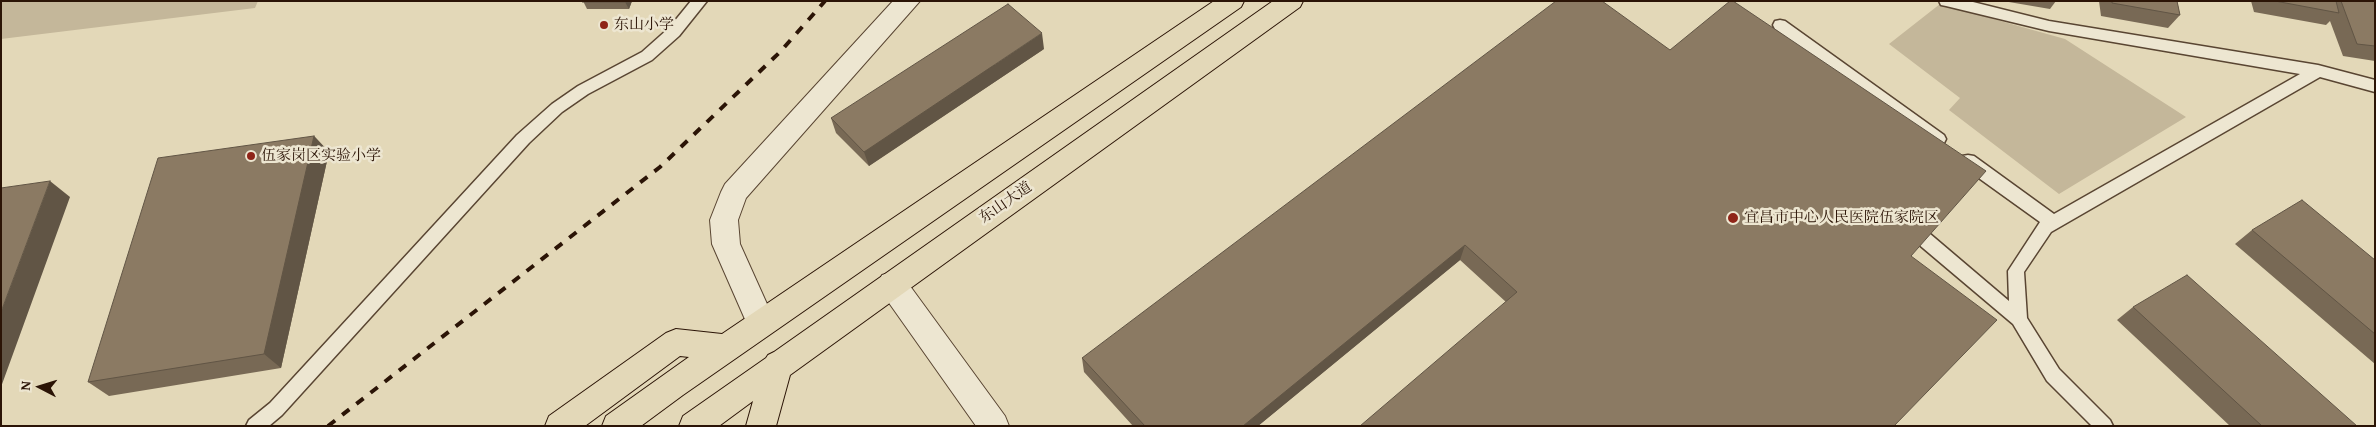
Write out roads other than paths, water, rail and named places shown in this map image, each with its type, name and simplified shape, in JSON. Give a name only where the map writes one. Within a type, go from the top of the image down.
[{"type":"main road","points":[[617,426],[672,385],[1232,1]]},
{"type":"main road","name":"东山大道","points":[[694,426],[778,364],[1291,1]]},
{"type":"main road","points":[[560,426],[676,342],[726,348]]},
{"type":"main road","points":[[760,426],[778,364]]},
{"type":"street","points":[[761,324],[726,244],[724,220],[734,192],[908,1]]},
{"type":"street","points":[[892,284],[994,426]]},
{"type":"lane","points":[[255,426],[276,409],[523,139],[557,108],[583,90],[616,70],[647,56],[674,32],[700,1]]},
{"type":"lane","points":[[1946,1],[2049,26],[2318,71],[2375,86]]},
{"type":"lane","points":[[1780,25],[2053,222]]},
{"type":"lane","points":[[2018,319],[2016,271],[2046,227],[2318,71]]},
{"type":"lane","points":[[1898,217],[2018,319],[2053,375],[2104,426]]},
{"type":"railway","points":[[328,426],[660,167],[780,52],[825,1]]},
{"type":"place","name":"东山小学","points":[[604,25]]},
{"type":"place","name":"伍家岗区实验小学","points":[[251,156]]},
{"type":"place","name":"宜昌市中心人民医院伍家院区","points":[[1733,218]]}]
